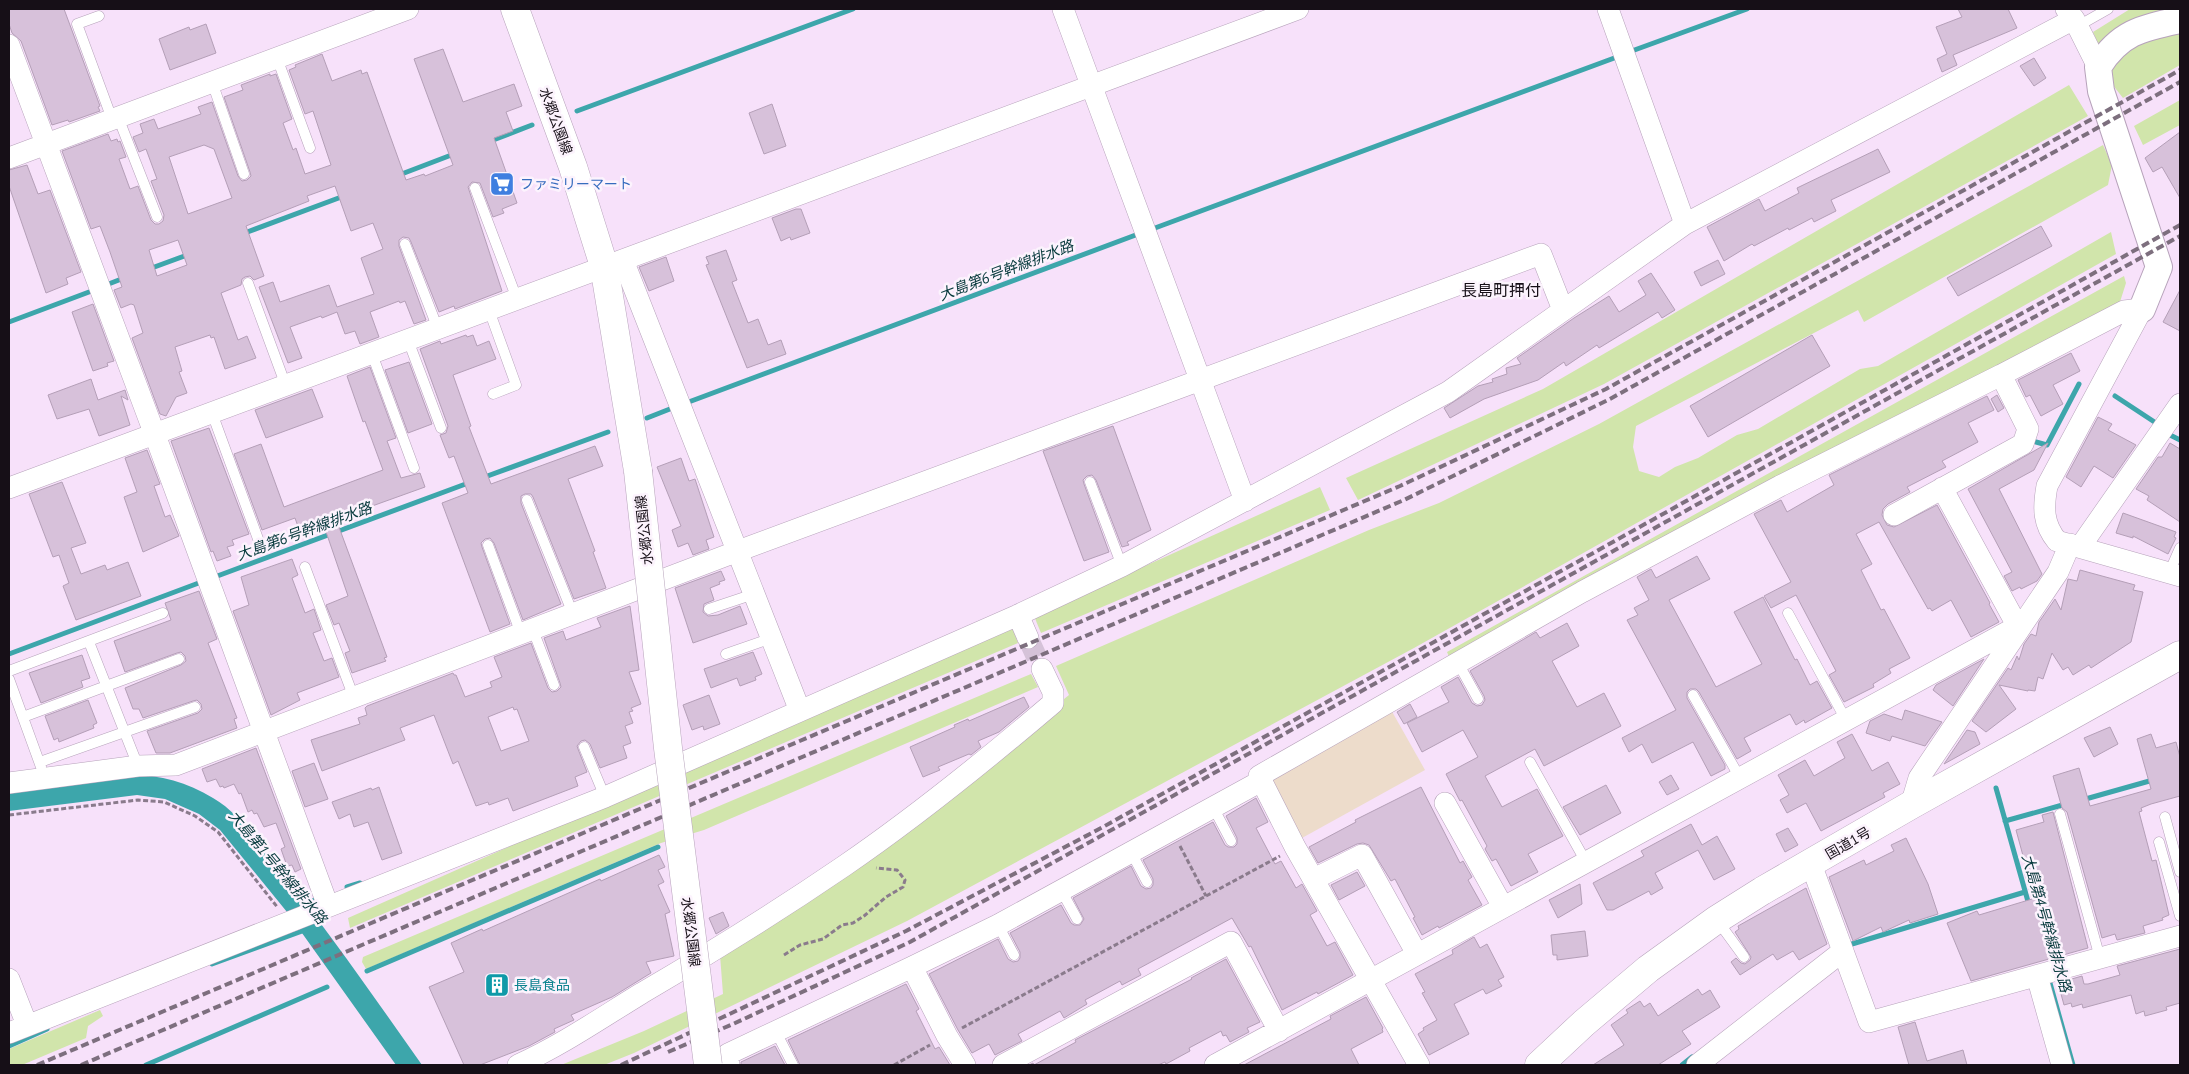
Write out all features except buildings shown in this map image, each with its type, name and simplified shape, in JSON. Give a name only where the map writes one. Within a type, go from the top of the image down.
[{"type":"main road","name":"水郷公園線","points":[[515,9],[573,167],[614,263],[668,748],[722,1062]]},
{"type":"main road","name":"国道1号","points":[[1539,1065],[1648,968],[1716,920],[1762,891],[1911,805],[2180,655]]},
{"type":"street","points":[[9,158],[408,9]]},
{"type":"street","points":[[1063,9],[1098,83],[1146,233],[1245,501]]},
{"type":"street","points":[[9,488],[1298,9]]},
{"type":"street","points":[[1608,9],[1685,224]]},
{"type":"street","points":[[9,979],[18,1029],[605,797],[1018,615],[1122,566],[1448,392],[1685,224],[2072,15],[2098,67],[2101,91],[2170,270],[2142,309],[2047,486],[2044,515],[2048,530],[2057,541],[2175,575]]},
{"type":"street","points":[[2098,67],[2108,52],[2133,32],[2180,20]]},
{"type":"street","points":[[9,46],[265,733],[322,908]]},
{"type":"street","points":[[9,783],[42,770],[176,765],[265,733],[738,551],[1541,254],[1563,310]]},
{"type":"street","points":[[614,263],[680,404],[800,711]]},
{"type":"street","points":[[1419,1065],[1258,776],[1582,592],[1780,486],[2124,311],[2142,309]]},
{"type":"street","points":[[1894,514],[2023,444],[2028,429],[2001,375]]},
{"type":"street","points":[[1911,805],[1919,778],[2020,626],[2075,546],[2180,404]]},
{"type":"street","points":[[1942,488],[2020,626]]},
{"type":"street","points":[[1018,615],[1028,638]]},
{"type":"street","points":[[1216,1065],[2020,626]]},
{"type":"street","points":[[518,1065],[587,1028],[607,1014],[725,944],[845,865],[982,763],[1053,704],[1054,692],[1042,669]]},
{"type":"street","points":[[696,1065],[722,1062],[776,1032],[998,925],[1261,782]]},
{"type":"street","points":[[1445,803],[1503,907]]},
{"type":"street","points":[[1314,879],[1362,855],[1417,954]]},
{"type":"street","points":[[1811,864],[1869,1022],[2180,936]]},
{"type":"street","points":[[1004,1065],[1231,942],[1279,1031]]},
{"type":"street","points":[[1697,1065],[1843,951]]},
{"type":"street","points":[[912,967],[965,1065]]},
{"type":"street","points":[[2045,974],[2062,1065]]},
{"type":"lane","points":[[2072,15],[2108,9]]},
{"type":"lane","points":[[99,16],[76,24],[157,217]]},
{"type":"lane","points":[[277,58],[310,148]]},
{"type":"lane","points":[[212,82],[244,174]]},
{"type":"lane","points":[[475,188],[517,299]]},
{"type":"lane","points":[[405,244],[438,329]]},
{"type":"lane","points":[[248,283],[286,386]]},
{"type":"lane","points":[[489,310],[516,385],[493,394]]},
{"type":"lane","points":[[408,340],[441,428]]},
{"type":"lane","points":[[372,354],[414,468]]},
{"type":"lane","points":[[212,413],[261,547]]},
{"type":"lane","points":[[1090,482],[1122,566]]},
{"type":"lane","points":[[527,500],[573,614]]},
{"type":"lane","points":[[488,545],[527,632],[554,684]]},
{"type":"lane","points":[[2175,575],[2180,548]]},
{"type":"lane","points":[[305,568],[354,698]]},
{"type":"lane","points":[[709,609],[754,594]]},
{"type":"lane","points":[[1788,613],[1846,720]]},
{"type":"lane","points":[[9,671],[164,614]]},
{"type":"lane","points":[[726,654],[772,638]]},
{"type":"lane","points":[[89,642],[138,766]]},
{"type":"lane","points":[[23,717],[179,660]]},
{"type":"lane","points":[[1458,663],[1478,699]]},
{"type":"lane","points":[[9,679],[42,770],[124,732],[194,707]]},
{"type":"lane","points":[[1693,695],[1740,778]]},
{"type":"lane","points":[[584,747],[605,797]]},
{"type":"lane","points":[[1530,762],[1586,862]]},
{"type":"lane","points":[[1213,807],[1231,841]]},
{"type":"lane","points":[[2060,814],[2100,958]]},
{"type":"lane","points":[[2165,817],[2180,872]]},
{"type":"lane","points":[[2159,842],[2180,916]]},
{"type":"lane","points":[[1131,852],[1147,882]]},
{"type":"lane","points":[[1061,890],[1077,920]]},
{"type":"lane","points":[[1716,920],[1744,958]]},
{"type":"lane","points":[[998,925],[1014,955]]},
{"type":"lane","points":[[776,1032],[793,1065]]},
{"type":"path","points":[[9,815],[138,800],[164,802],[195,816],[218,832],[290,922]]},
{"type":"path","points":[[1171,830],[1206,896]]},
{"type":"path","points":[[894,1065],[1296,847]]},
{"type":"path","points":[[784,955],[800,945],[823,939],[842,925],[852,923],[864,916],[886,897],[903,887],[905,880],[897,870],[845,865]]},
{"type":"shaded area","points":[[2130,9],[2180,9],[2099,46],[2093,32]]},
{"type":"shaded area","points":[[2180,30],[2180,65],[2123,98],[2108,79],[2116,57],[2125,48]]},
{"type":"shaded area","points":[[2069,85],[2088,116],[1604,384],[1358,500],[1346,478],[1543,389]]},
{"type":"shaded area","points":[[2180,100],[2180,125],[2143,145],[2134,126]]},
{"type":"shaded area","points":[[2103,145],[2112,165],[2108,185],[1864,322],[1858,310],[1636,426],[1633,447],[1639,471],[1659,477],[1675,467],[1698,458],[1737,435],[1758,429],[1860,369],[1878,366],[2111,232],[2116,254],[1414,648],[907,921],[634,1053],[604,1065],[561,1065],[644,1031],[723,994],[720,955],[905,827],[1069,695],[1056,666],[1369,530],[1439,503],[1599,424]]},
{"type":"shaded area","points":[[2124,276],[2126,283],[2119,305],[1450,659],[1447,652]]},
{"type":"shaded area","points":[[1320,487],[1330,510],[1041,633],[1034,616]]},
{"type":"shaded area","points":[[1011,624],[1018,643],[350,928],[348,918]]},
{"type":"shaded area","points":[[1031,674],[1038,687],[704,830],[661,843],[366,969],[362,962],[363,957]]},
{"type":"shaded area","points":[[1390,708],[1425,770],[1302,838],[1272,784],[1274,777]]},
{"type":"shaded area","points":[[130,775],[152,776],[173,780],[203,792],[231,811],[254,837],[313,913],[422,1065],[396,1065],[287,912],[220,830],[199,814],[165,799],[137,795],[9,811],[9,791]]},
{"type":"shaded area","points":[[100,1010],[103,1016],[88,1026],[86,1038],[22,1065],[9,1065],[9,1049]]},
{"type":"waterway","points":[[577,111],[853,9]]},
{"type":"waterway","points":[[1629,52],[1747,9]]},
{"type":"waterway","points":[[1155,228],[1617,57]]},
{"type":"waterway","points":[[488,142],[532,125]]},
{"type":"waterway","points":[[399,175],[454,154]]},
{"type":"waterway","points":[[242,234],[344,196]]},
{"type":"waterway","name":"大島第6号幹線排水路","points":[[686,403],[1141,233]]},
{"type":"waterway","points":[[149,269],[190,254]]},
{"type":"waterway","points":[[106,285],[124,278]]},
{"type":"waterway","points":[[9,322],[89,292]]},
{"type":"waterway","points":[[2036,442],[2047,445],[2079,384]]},
{"type":"waterway","points":[[2115,396],[2156,423]]},
{"type":"waterway","name":"大島第6号幹線排水路","points":[[647,418],[675,407]]},
{"type":"waterway","name":"大島第6号幹線排水路","points":[[482,478],[608,432]]},
{"type":"waterway","points":[[2170,435],[2180,440]]},
{"type":"waterway","name":"大島第6号幹線排水路","points":[[212,578],[471,482]]},
{"type":"waterway","name":"大島第6号幹線排水路","points":[[9,654],[204,581]]},
{"type":"waterway","points":[[2082,800],[2153,780]]},
{"type":"waterway","name":"大島第4号幹線排水路","points":[[1996,788],[2029,905]]},
{"type":"waterway","points":[[2005,821],[2066,804]]},
{"type":"waterway","points":[[367,971],[658,847]]},
{"type":"waterway","points":[[347,887],[360,883]]},
{"type":"waterway","points":[[1852,944],[2025,892]]},
{"type":"waterway","name":"大島第1号幹線排水路","points":[[301,905],[315,900]]},
{"type":"waterway","points":[[212,964],[305,930]]},
{"type":"waterway","name":"大島第4号幹線排水路","points":[[2048,976],[2073,1065]]},
{"type":"waterway","points":[[146,1065],[327,987]]},
{"type":"waterway","points":[[9,1046],[47,1029]]},
{"type":"waterway","points":[[1682,1065],[1692,1057]]},
{"type":"tunnel","points":[[1028,638],[1042,669]]},
{"type":"railway","points":[[37,1065],[1400,486],[1606,389],[2180,70]]},
{"type":"railway","points":[[81,1065],[1404,500],[1610,399],[2180,82]]},
{"type":"railway","points":[[621,1065],[906,931],[1103,827],[2180,225]]},
{"type":"railway","points":[[668,1052],[910,942],[2180,236]]},
{"type":"place","name":"ファミリーマート","points":[[502,184]]},
{"type":"place","name":"長島食品","points":[[497,985]]},
{"type":"district","name":"長島町押付","points":[[1501,290]]}]
